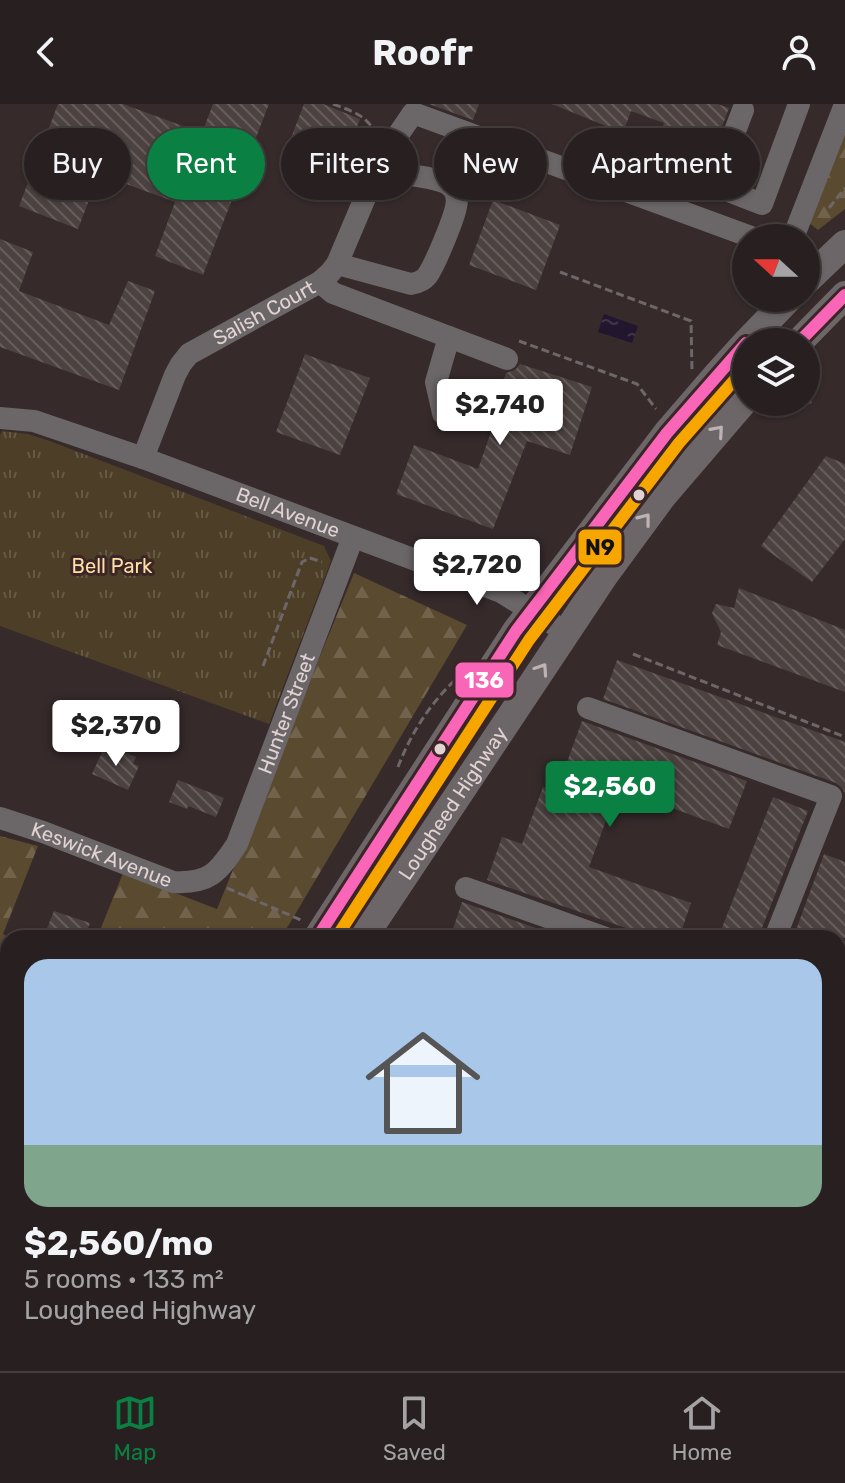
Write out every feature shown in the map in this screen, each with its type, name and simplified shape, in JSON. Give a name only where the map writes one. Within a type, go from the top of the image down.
[{"type":"main road","points":[[820,268],[845,244]]},
{"type":"main road","points":[[813,328],[845,295]]},
{"type":"main road","name":"Lougheed Highway","points":[[761,328],[776,312]]},
{"type":"main road","name":"Lougheed Highway","points":[[314,930],[516,631],[667,433],[732,360]]},
{"type":"main road","name":"Lougheed Highway","points":[[368,930],[636,532],[732,415]]},
{"type":"street","points":[[751,200],[762,204],[799,104]]},
{"type":"street","points":[[798,224],[844,107]]},
{"type":"street","points":[[736,128],[743,110]]},
{"type":"street","name":"Salish Court","points":[[403,128],[413,113],[563,167]]},
{"type":"street","points":[[337,264],[411,284],[419,283],[426,277],[457,206],[453,187],[418,175]]},
{"type":"street","name":"Salish Court","points":[[143,458],[175,375],[189,354],[320,282],[337,264],[364,200]]},
{"type":"street","points":[[653,200],[732,230]]},
{"type":"street","points":[[320,282],[333,293],[449,337],[508,348]]},
{"type":"street","points":[[443,413],[436,382],[449,337]]},
{"type":"street","name":"Bell Avenue","points":[[0,418],[34,421],[143,458],[501,592],[566,632]]},
{"type":"street","name":"Hunter Street","points":[[206,879],[221,869],[237,844],[353,537]]},
{"type":"street","points":[[588,708],[831,796],[778,930]]},
{"type":"street","name":"Keswick Avenue","points":[[0,818],[173,882],[189,883],[206,879]]},
{"type":"street","points":[[466,888],[584,930]]},
{"type":"path","points":[[333,104],[362,115],[373,128]]},
{"type":"path","points":[[560,272],[691,321],[692,372]]},
{"type":"path","points":[[508,348],[637,384],[658,412]]},
{"type":"path","points":[[263,666],[302,562],[310,558],[328,564]]},
{"type":"path","points":[[633,654],[845,737]]},
{"type":"path","points":[[206,879],[311,930]]},
{"type":"green space","points":[[845,118],[845,209],[820,228],[820,224],[809,223]]},
{"type":"green space","name":"Bell Park","points":[[2,431],[47,440],[324,546],[331,561],[269,724],[0,626]]},
{"type":"green space","points":[[354,573],[467,625],[286,930],[100,930],[123,873],[217,909]]},
{"type":"green space","points":[[0,836],[38,846],[5,930],[0,930]]},
{"type":"water","points":[[604,314],[638,326],[632,343],[598,332]]},
{"type":"building","points":[[58,104],[123,104],[188,128],[147,128],[147,192],[131,186],[131,128],[49,128]]},
{"type":"building","points":[[213,104],[269,104],[260,128],[204,128]]},
{"type":"building","points":[[304,104],[323,104],[360,119],[356,128],[295,128]]},
{"type":"building","points":[[429,104],[479,104],[473,120]]},
{"type":"building","points":[[552,104],[717,104],[729,108],[722,128],[662,128],[664,123],[631,111],[625,128],[611,128]]},
{"type":"building","points":[[24,193],[24,200],[89,200],[78,229],[19,206]]},
{"type":"building","points":[[170,200],[232,200],[203,275],[155,256],[175,202]]},
{"type":"building","points":[[493,200],[560,225],[536,290],[469,265]]},
{"type":"building","points":[[0,239],[33,252],[19,291],[109,325],[128,281],[155,291],[119,390],[0,347]]},
{"type":"building","points":[[305,354],[370,378],[340,455],[276,432]]},
{"type":"building","points":[[520,364],[592,387],[570,455],[527,441],[493,529],[396,494],[414,445],[478,469],[506,373]]},
{"type":"building","points":[[826,456],[845,464],[845,539],[812,582],[761,546]]},
{"type":"building","points":[[739,588],[845,630],[845,692],[717,645],[721,632],[712,613],[716,604],[734,608]]},
{"type":"building","points":[[617,660],[845,742],[845,793],[836,783],[603,699]]},
{"type":"building","points":[[582,721],[747,781],[729,829],[618,788],[589,867],[691,903],[682,930],[632,930],[487,880],[502,837],[522,844],[543,787],[556,792]]},
{"type":"building","points":[[104,748],[118,754],[120,750],[136,757],[133,764],[139,766],[128,790],[92,774]]},
{"type":"building","points":[[178,780],[224,798],[216,817],[169,802]]},
{"type":"building","points":[[773,797],[808,811],[761,930],[721,930]]},
{"type":"building","points":[[824,854],[845,862],[845,930],[796,930]]},
{"type":"building","points":[[462,902],[541,930],[453,930]]},
{"type":"building","points":[[54,911],[90,923],[87,930],[46,930]]},
{"type":"transit line","name":"136","points":[[813,328],[845,295]]},
{"type":"transit line","name":"136","points":[[322,930],[516,631],[667,433],[732,359]]},
{"type":"transit line","name":"N9","points":[[341,930],[529,640],[679,443],[732,383]]}]
